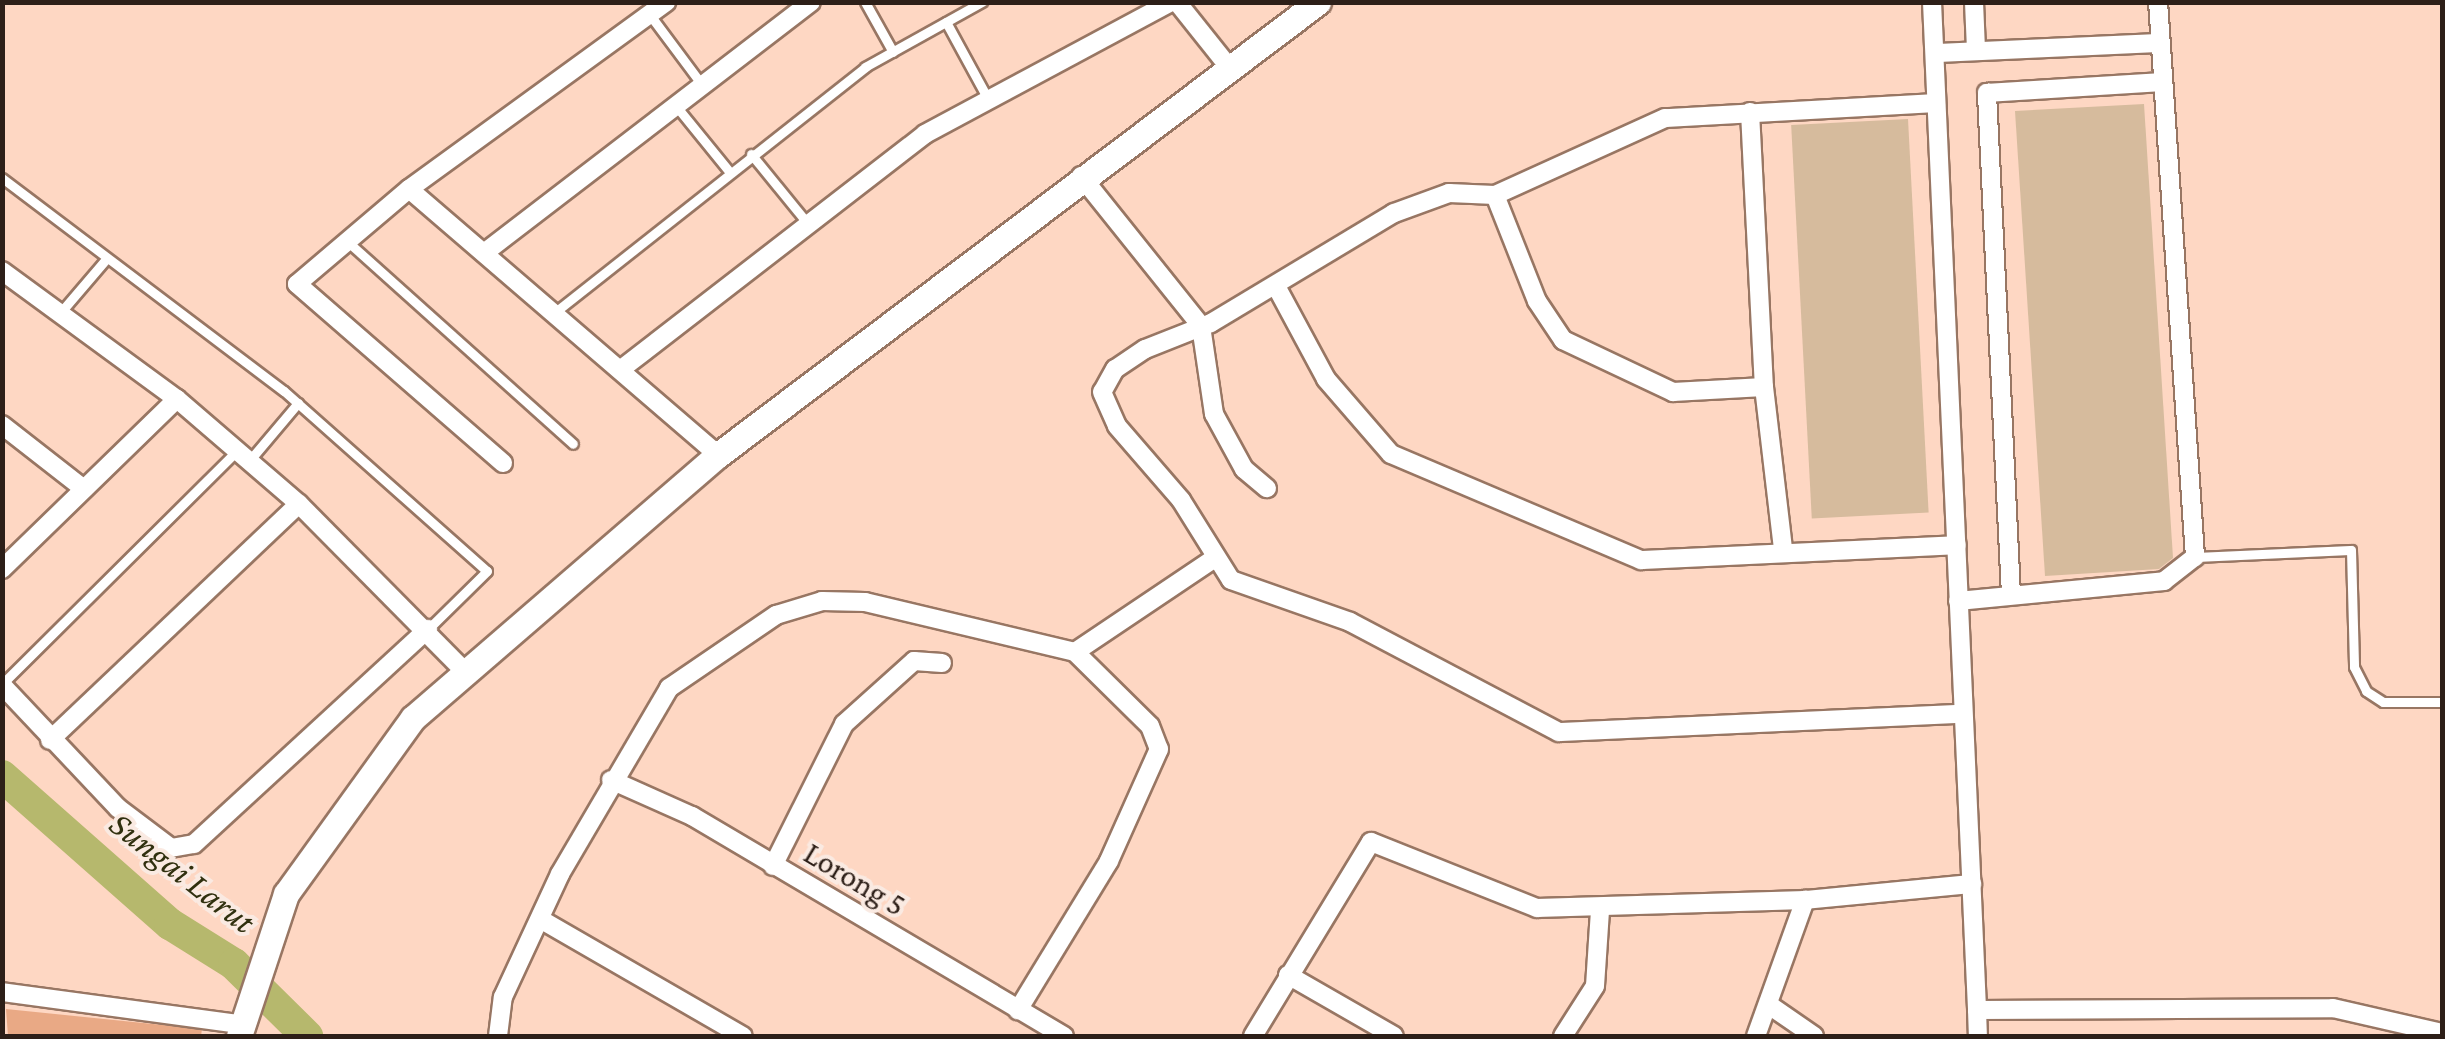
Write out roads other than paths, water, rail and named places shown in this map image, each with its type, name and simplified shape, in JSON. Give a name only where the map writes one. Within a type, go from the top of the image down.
[{"type":"street","points":[[503,463],[297,284],[410,189],[666,2]]},
{"type":"street","points":[[484,253],[700,82],[811,2]]},
{"type":"street","points":[[620,370],[926,134],[1174,2],[1228,66]]},
{"type":"street","points":[[2,992],[239,1030],[286,894],[351,794],[464,671],[718,455],[1081,176],[1318,2]]},
{"type":"street","points":[[1932,2],[1957,545],[1958,714],[1972,884],[1978,1036]]},
{"type":"street","points":[[1974,2],[1976,50]]},
{"type":"street","points":[[1958,601],[2164,581],[2195,557],[2158,2]]},
{"type":"street","points":[[1936,53],[2160,43]]},
{"type":"street","points":[[2011,595],[1986,94],[2162,82]]},
{"type":"street","points":[[1936,103],[1665,118],[1494,195],[1449,192],[1394,213],[1276,286],[1115,369],[1102,392],[1117,426],[1181,500],[1214,558],[1243,586],[1350,622],[1559,732],[1958,714]]},
{"type":"street","points":[[1750,112],[1764,388],[1783,550]]},
{"type":"street","points":[[1081,176],[1202,326],[1214,414],[1244,469],[1267,488]]},
{"type":"street","points":[[410,189],[718,455]]},
{"type":"street","points":[[1494,195],[1536,301],[1564,340],[1673,392],[1764,388]]},
{"type":"street","points":[[2,271],[176,398],[244,456],[428,629],[464,671]]},
{"type":"street","points":[[1276,286],[1326,379],[1391,454],[1641,560],[1783,550],[1957,545]]},
{"type":"street","points":[[2,569],[176,398]]},
{"type":"street","points":[[2,425],[84,490]]},
{"type":"street","points":[[50,740],[299,504]]},
{"type":"street","points":[[1075,652],[1214,558]]},
{"type":"street","points":[[498,1036],[503,997],[540,919],[611,780],[669,688],[776,615],[822,601],[865,602],[1075,652],[1150,726],[1160,749],[1109,861],[1018,1010]]},
{"type":"street","points":[[2,685],[50,740],[171,848],[194,844],[428,629]]},
{"type":"street","points":[[774,866],[844,724],[914,661],[942,663]]},
{"type":"street","name":"Lorong 5","points":[[611,780],[774,866],[1064,1036]]},
{"type":"street","points":[[1252,1036],[1371,842],[1493,896],[1600,910],[1805,900],[1972,884]]},
{"type":"street","points":[[1756,1036],[1772,1007],[1805,900]]},
{"type":"street","points":[[1563,1036],[1594,986],[1600,910]]},
{"type":"street","points":[[540,919],[743,1036]]},
{"type":"street","points":[[1288,975],[1394,1036]]},
{"type":"street","points":[[1772,1007],[1814,1036]]},
{"type":"street","points":[[1977,1010],[2333,1008],[2442,1033]]},
{"type":"street","points":[[2366,1016],[2366,1036]]},
{"type":"lane","points":[[865,2],[893,52]]},
{"type":"lane","points":[[554,313],[728,170],[893,52],[982,2]]},
{"type":"lane","points":[[650,15],[700,82]]},
{"type":"lane","points":[[946,22],[988,101]]},
{"type":"lane","points":[[674,102],[728,170]]},
{"type":"lane","points":[[751,154],[808,224]]},
{"type":"lane","points":[[2,178],[298,403],[488,571],[428,629]]},
{"type":"lane","points":[[348,241],[572,444]]},
{"type":"lane","points":[[60,313],[107,258]]},
{"type":"lane","points":[[2,685],[298,403]]},
{"type":"lane","points":[[2195,557],[2352,550],[2354,667],[2366,691],[2383,702],[2442,702]]},
{"type":"waterway","name":"Sungai Larut","points":[[2,776],[170,924],[234,964],[307,1036]]}]
